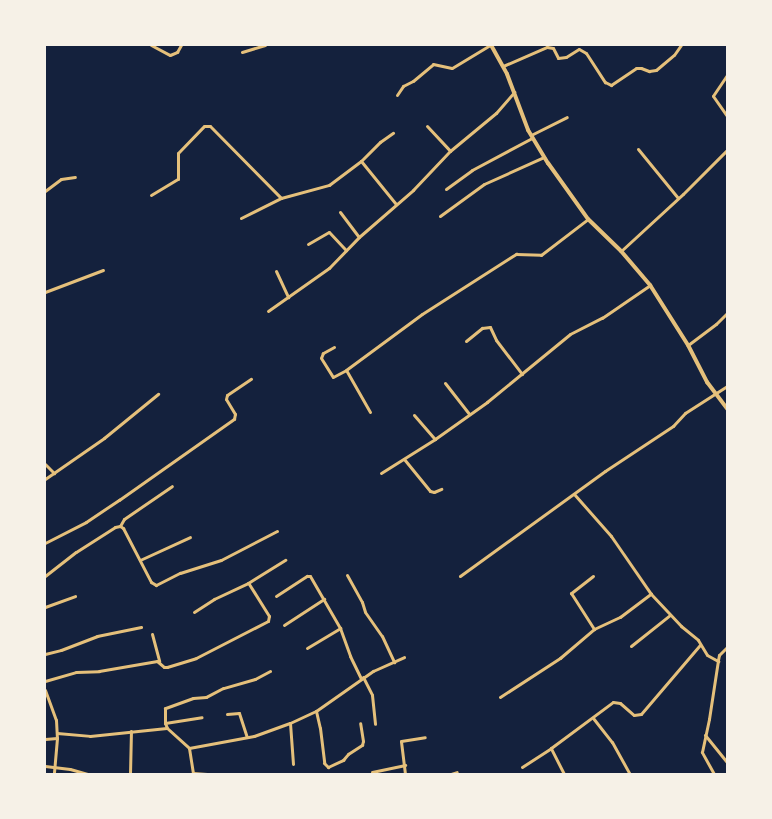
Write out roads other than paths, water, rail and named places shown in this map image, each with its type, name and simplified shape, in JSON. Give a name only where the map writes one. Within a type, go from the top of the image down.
[{"type":"street","points":[[151,45],[170,55],[177,52],[181,45]]},
{"type":"street","points":[[242,52],[265,45]]},
{"type":"street","points":[[397,95],[403,86],[413,81],[430,66],[436,64],[452,68],[491,45],[503,66],[531,136],[544,157],[588,219],[621,252],[650,285],[688,345],[716,395],[727,409]]},
{"type":"street","points":[[503,66],[547,47],[553,48],[558,58],[566,57],[579,50],[586,53],[605,82],[610,85],[636,68],[649,71],[656,70],[674,55],[681,45]]},
{"type":"street","points":[[727,75],[713,96],[727,116]]},
{"type":"street","points":[[268,311],[329,268],[359,237],[416,186],[450,151],[496,113],[514,92]]},
{"type":"street","points":[[446,189],[472,170],[567,117]]},
{"type":"street","points":[[151,195],[178,179],[178,153],[204,126],[210,126],[281,198]]},
{"type":"street","points":[[427,126],[450,151]]},
{"type":"street","points":[[241,218],[281,198],[329,184],[361,161],[380,142],[393,133]]},
{"type":"street","points":[[638,149],[678,198]]},
{"type":"street","points":[[621,252],[727,150]]},
{"type":"street","points":[[440,216],[484,184],[544,157]]},
{"type":"street","points":[[361,161],[396,204]]},
{"type":"street","points":[[45,191],[61,179],[75,177]]},
{"type":"street","points":[[340,212],[359,237]]},
{"type":"street","points":[[334,347],[323,353],[321,358],[333,377],[346,370],[422,314],[516,254],[542,255],[588,219]]},
{"type":"street","points":[[308,244],[329,232],[346,250]]},
{"type":"street","points":[[45,292],[103,270]]},
{"type":"street","points":[[276,271],[288,297]]},
{"type":"street","points":[[381,473],[435,439],[486,402],[570,334],[602,318],[650,285]]},
{"type":"street","points":[[688,345],[716,324],[727,313]]},
{"type":"street","points":[[466,342],[482,328],[490,327],[496,340],[522,374]]},
{"type":"street","points":[[346,370],[370,412]]},
{"type":"street","points":[[45,544],[86,522],[234,419],[235,414],[226,399],[227,395],[251,379]]},
{"type":"street","points":[[445,384],[469,414]]},
{"type":"street","points":[[460,576],[604,471],[673,426],[685,413],[716,395],[727,386]]},
{"type":"street","points":[[45,479],[104,438],[158,394]]},
{"type":"street","points":[[414,415],[435,439]]},
{"type":"street","points":[[404,459],[430,491],[434,492],[441,489]]},
{"type":"street","points":[[45,464],[54,473]]},
{"type":"street","points":[[45,576],[76,552],[115,527],[120,526],[124,519],[172,486]]},
{"type":"street","points":[[574,494],[611,536],[651,594],[708,655],[718,661]]},
{"type":"street","points":[[120,526],[123,528],[152,584],[156,585],[180,573],[221,560],[277,531]]},
{"type":"street","points":[[140,560],[190,538]]},
{"type":"street","points":[[194,612],[214,599],[248,583],[285,560]]},
{"type":"street","points":[[276,596],[310,576],[340,628],[350,656],[372,695],[375,724]]},
{"type":"street","points":[[347,576],[362,602],[365,612],[382,636],[394,662]]},
{"type":"street","points":[[593,576],[571,593],[594,629]]},
{"type":"street","points":[[152,634],[159,661],[164,667],[186,662],[268,621],[270,616],[248,583]]},
{"type":"street","points":[[500,697],[560,658],[594,629],[620,617],[651,594]]},
{"type":"street","points":[[45,607],[75,596]]},
{"type":"street","points":[[284,625],[324,599]]},
{"type":"street","points":[[631,646],[670,614]]},
{"type":"street","points":[[45,654],[61,650],[97,636],[141,627]]},
{"type":"street","points":[[307,648],[340,628]]},
{"type":"street","points":[[522,767],[593,718],[610,704],[615,702],[620,703],[634,715],[641,714],[700,645]]},
{"type":"street","points":[[714,774],[702,752],[719,655],[727,647]]},
{"type":"street","points":[[189,748],[247,737],[290,723],[316,711],[373,671],[404,657]]},
{"type":"street","points":[[45,681],[76,672],[100,671],[159,661]]},
{"type":"street","points":[[207,774],[193,774],[189,748],[168,728],[165,723],[164,710],[168,707],[193,698],[206,696],[223,688],[235,686],[255,679],[270,671]]},
{"type":"street","points":[[45,690],[56,720],[57,738],[54,774]]},
{"type":"street","points":[[316,711],[320,728],[324,763],[328,767],[343,760],[348,754],[362,745],[363,740],[360,723]]},
{"type":"street","points":[[227,714],[239,713],[247,737]]},
{"type":"street","points":[[165,723],[202,717]]},
{"type":"street","points":[[593,718],[612,742],[630,774]]},
{"type":"street","points":[[290,723],[293,764]]},
{"type":"street","points":[[57,733],[90,736],[168,728]]},
{"type":"street","points":[[130,774],[131,731]]},
{"type":"street","points":[[705,735],[727,762]]},
{"type":"street","points":[[405,774],[401,741],[425,737]]},
{"type":"street","points":[[45,739],[57,738]]},
{"type":"street","points":[[551,748],[564,774]]},
{"type":"street","points":[[372,772],[405,765]]},
{"type":"street","points":[[45,766],[78,770],[88,774]]},
{"type":"street","points":[[451,774],[457,772]]}]
